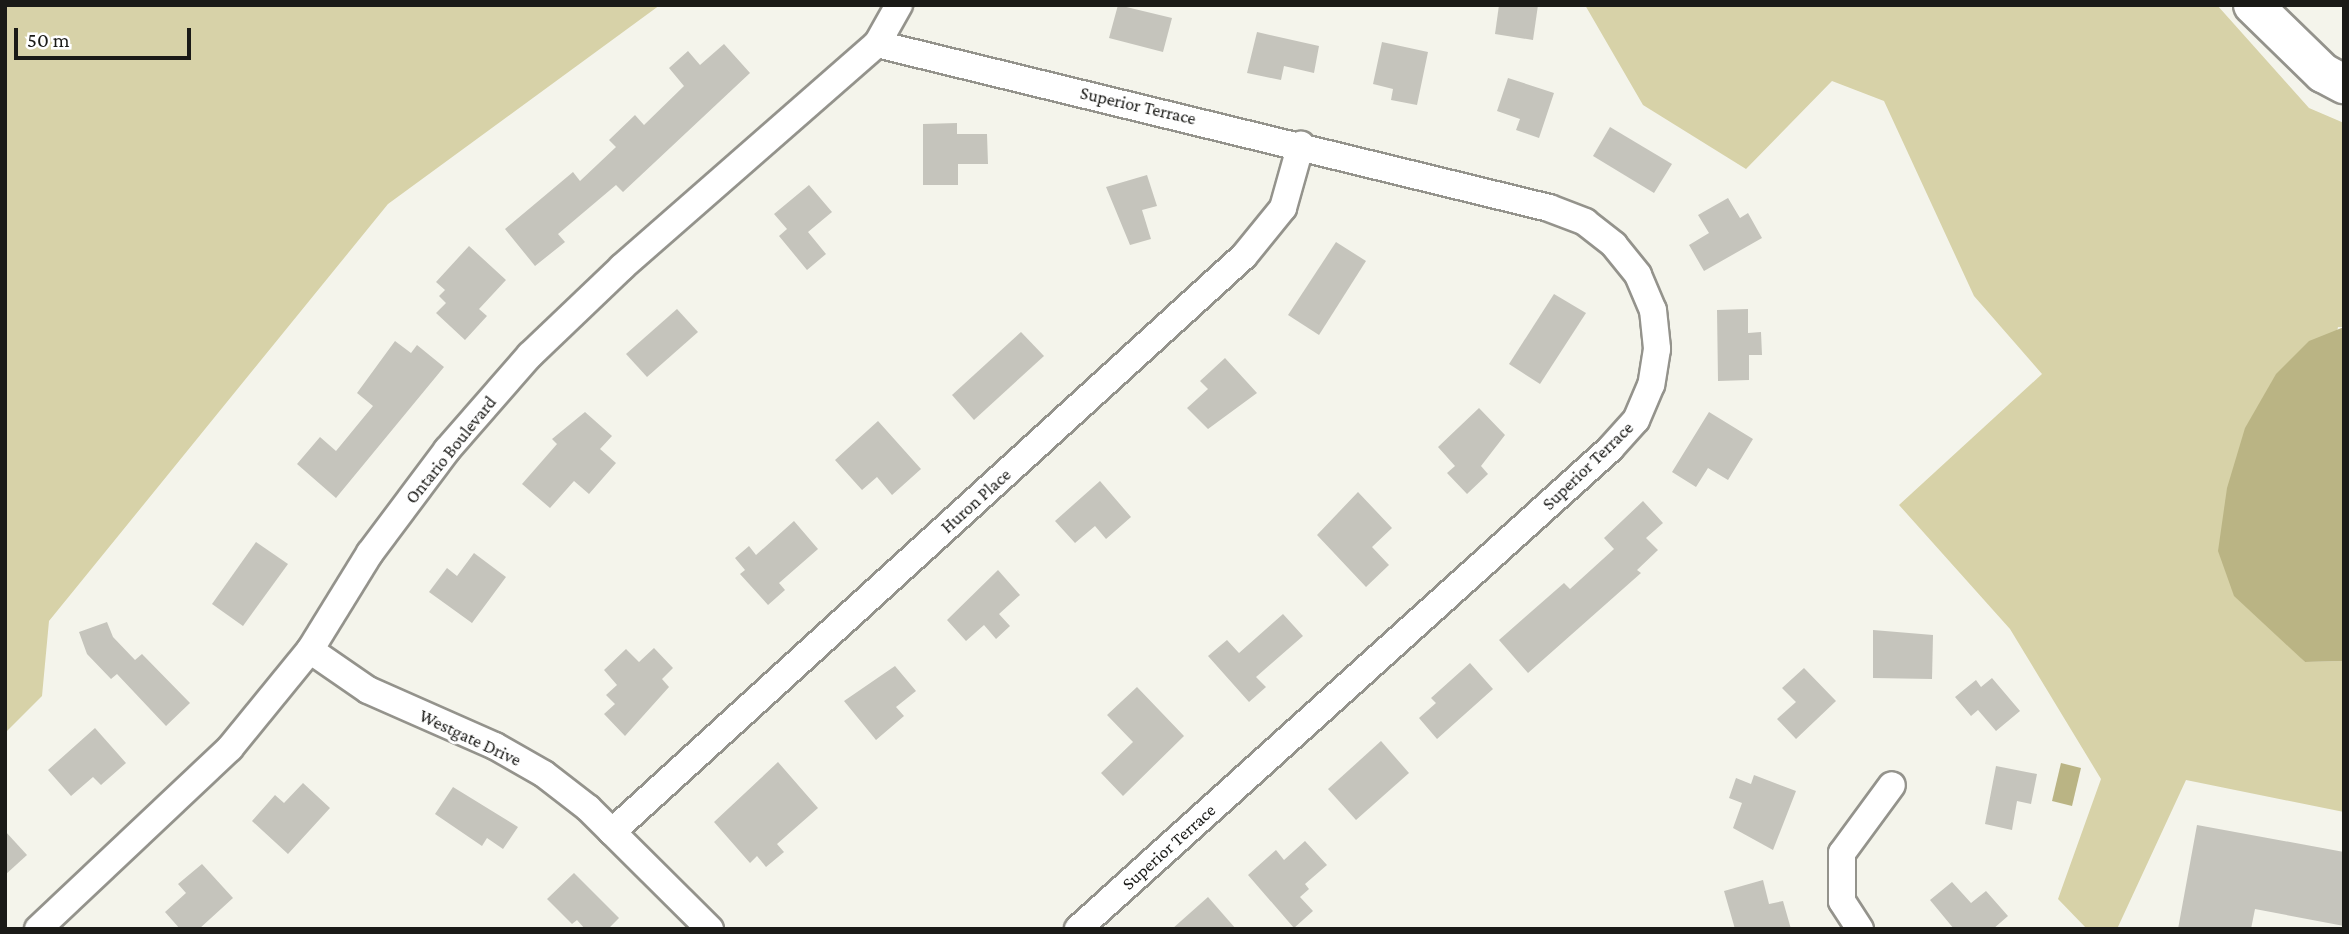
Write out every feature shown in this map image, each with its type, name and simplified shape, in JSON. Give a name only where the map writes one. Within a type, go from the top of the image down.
[{"type":"street","name":"Ontario Boulevard","points":[[38,929],[230,748],[310,650],[370,554],[447,450],[530,355],[622,267],[877,44],[899,5]]},
{"type":"street","points":[[2253,5],[2323,73],[2344,84]]},
{"type":"street","name":"Superior Terrace","points":[[877,44],[1301,144],[1585,222],[1614,245],[1638,275],[1653,310],[1657,349],[1651,385],[1636,421],[1611,448],[1079,929]]},
{"type":"street","name":"Huron Place","points":[[612,832],[1244,256],[1283,208],[1301,144]]},
{"type":"street","name":"Westgate Drive","points":[[310,650],[368,690],[495,746],[544,774],[612,832],[709,929]]},
{"type":"street","points":[[1860,929],[1842,901],[1842,853],[1892,785]]},
{"type":"shaded area","points":[[5,5],[660,5],[388,204],[49,621],[42,696],[5,733]]},
{"type":"shaded area","points":[[1585,5],[2217,5],[2309,108],[2344,123],[2344,327],[2338,327],[2275,630],[2305,662],[2344,661],[2344,812],[2186,780],[2117,929],[2087,929],[2058,899],[2101,779],[2010,629],[1899,505],[2042,374],[1974,296],[1884,101],[1832,81],[1746,169],[1643,105]]},
{"type":"shaded area","points":[[2344,327],[2344,661],[2305,662],[2234,596],[2218,551],[2227,488],[2245,428],[2276,374],[2309,341]]},
{"type":"shaded area","points":[[2061,763],[2081,768],[2072,806],[2052,801]]},
{"type":"building","points":[[1118,5],[1172,18],[1163,52],[1109,38]]},
{"type":"building","points":[[1499,5],[1538,5],[1533,40],[1495,34]]},
{"type":"building","points":[[1257,32],[1319,46],[1314,73],[1284,66],[1281,80],[1247,73]]},
{"type":"building","points":[[1382,42],[1428,52],[1417,105],[1391,100],[1393,89],[1373,84]]},
{"type":"building","points":[[724,44],[750,73],[623,192],[616,185],[558,234],[565,242],[535,266],[505,229],[573,172],[580,181],[616,147],[609,140],[635,115],[644,125],[684,86],[669,68],[688,51],[700,65]]},
{"type":"building","points":[[1508,78],[1554,93],[1539,138],[1516,130],[1520,119],[1497,111]]},
{"type":"building","points":[[957,123],[957,134],[987,134],[988,164],[958,164],[958,185],[923,185],[923,124]]},
{"type":"building","points":[[1610,127],[1672,164],[1654,193],[1593,156]]},
{"type":"building","points":[[1147,175],[1157,206],[1142,210],[1151,239],[1130,245],[1106,187]]},
{"type":"building","points":[[809,185],[832,212],[808,232],[826,254],[807,270],[779,236],[787,229],[774,214]]},
{"type":"building","points":[[1728,198],[1740,218],[1748,213],[1762,238],[1704,271],[1689,245],[1709,233],[1698,215]]},
{"type":"building","points":[[1336,242],[1366,261],[1319,335],[1288,315]]},
{"type":"building","points":[[469,246],[506,280],[479,309],[487,316],[465,340],[436,313],[446,303],[439,296],[445,290],[436,282]]},
{"type":"building","points":[[1554,294],[1586,313],[1540,384],[1509,364]]},
{"type":"building","points":[[677,309],[698,332],[647,377],[626,354]]},
{"type":"building","points":[[1748,309],[1748,333],[1761,332],[1762,355],[1749,355],[1749,380],[1718,381],[1717,310]]},
{"type":"building","points":[[1021,332],[1044,356],[974,420],[952,395]]},
{"type":"building","points":[[395,341],[411,353],[417,345],[444,367],[336,498],[297,464],[320,437],[336,451],[373,406],[357,393]]},
{"type":"building","points":[[1225,358],[1257,393],[1208,429],[1187,408],[1208,389],[1200,381]]},
{"type":"building","points":[[1479,408],[1505,435],[1481,466],[1488,474],[1467,494],[1447,473],[1455,466],[1438,447]]},
{"type":"building","points":[[585,412],[612,436],[600,449],[616,463],[589,494],[574,481],[550,508],[522,484],[557,444],[552,439]]},
{"type":"building","points":[[1709,412],[1753,439],[1728,480],[1708,468],[1696,487],[1672,472]]},
{"type":"building","points":[[878,421],[921,469],[892,495],[877,477],[862,490],[835,460]]},
{"type":"building","points":[[1100,481],[1131,517],[1106,539],[1095,526],[1075,543],[1055,521]]},
{"type":"building","points":[[1358,492],[1392,528],[1372,547],[1389,565],[1366,587],[1317,535]]},
{"type":"building","points":[[1643,501],[1663,523],[1646,538],[1658,550],[1637,570],[1641,573],[1528,673],[1499,640],[1564,583],[1570,589],[1614,549],[1604,538]]},
{"type":"building","points":[[794,521],[818,549],[779,583],[785,590],[768,605],[740,574],[745,570],[735,558],[749,546],[756,555]]},
{"type":"building","points":[[256,542],[288,564],[243,626],[212,604]]},
{"type":"building","points":[[474,553],[506,577],[472,623],[429,592],[447,568],[457,576]]},
{"type":"building","points":[[998,570],[1020,595],[999,614],[1010,626],[996,639],[984,625],[966,641],[947,620]]},
{"type":"building","points":[[1283,614],[1303,636],[1256,677],[1266,687],[1249,702],[1208,656],[1227,640],[1239,653]]},
{"type":"building","points":[[107,622],[113,637],[135,660],[142,654],[190,703],[166,726],[117,674],[111,679],[87,654],[79,632]]},
{"type":"building","points":[[1873,630],[1933,635],[1932,679],[1873,678]]},
{"type":"building","points":[[654,648],[673,668],[662,679],[669,687],[625,736],[604,714],[615,704],[606,695],[617,685],[604,670],[626,649],[639,662]]},
{"type":"building","points":[[1470,663],[1493,689],[1437,739],[1419,718],[1436,703],[1431,698]]},
{"type":"building","points":[[895,666],[916,691],[896,707],[904,716],[876,740],[844,701]]},
{"type":"building","points":[[1804,668],[1836,701],[1796,739],[1777,719],[1796,702],[1782,688]]},
{"type":"building","points":[[1992,678],[2020,711],[1996,731],[1978,710],[1971,716],[1955,697],[1976,680],[1981,687]]},
{"type":"building","points":[[1137,687],[1184,736],[1123,796],[1101,773],[1133,742],[1107,715]]},
{"type":"building","points":[[95,728],[126,763],[101,785],[93,777],[71,796],[48,770]]},
{"type":"building","points":[[1381,741],[1409,773],[1356,820],[1328,789]]},
{"type":"building","points":[[778,762],[818,808],[777,844],[784,852],[766,867],[757,856],[750,863],[714,822]]},
{"type":"building","points":[[1996,766],[2037,774],[2031,804],[2017,801],[2012,830],[1985,824]]},
{"type":"building","points":[[1754,775],[1796,791],[1773,850],[1733,828],[1742,803],[1729,798],[1736,778],[1751,784]]},
{"type":"building","points":[[303,783],[330,808],[288,854],[252,821],[275,795],[284,803]]},
{"type":"building","points":[[453,787],[518,827],[503,849],[487,838],[482,846],[435,814]]},
{"type":"building","points":[[2197,825],[2344,852],[2344,926],[2255,909],[2251,929],[2178,929]]},
{"type":"building","points":[[5,831],[27,855],[5,875]]},
{"type":"building","points":[[1305,841],[1327,865],[1305,884],[1309,889],[1300,897],[1313,911],[1294,928],[1248,875],[1276,850],[1284,860]]},
{"type":"building","points":[[202,864],[233,898],[199,929],[180,929],[165,912],[186,893],[178,884]]},
{"type":"building","points":[[574,873],[619,918],[608,929],[585,929],[577,920],[572,924],[547,899]]},
{"type":"building","points":[[1763,880],[1769,904],[1783,901],[1791,929],[1735,929],[1724,891]]},
{"type":"building","points":[[1952,882],[1971,903],[1986,891],[2008,916],[1993,929],[1954,929],[1930,900]]},
{"type":"building","points":[[1208,897],[1236,929],[1172,929]]}]
